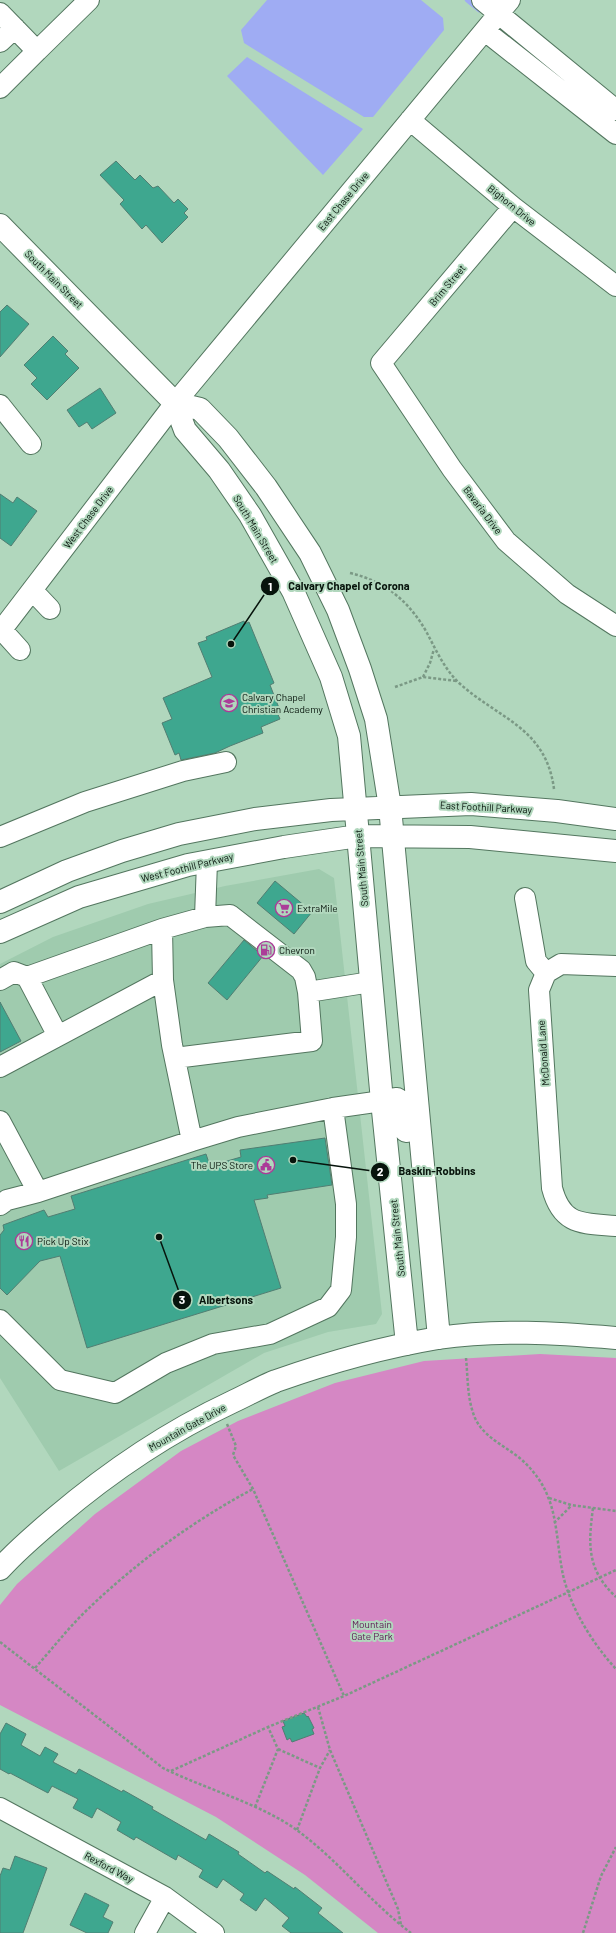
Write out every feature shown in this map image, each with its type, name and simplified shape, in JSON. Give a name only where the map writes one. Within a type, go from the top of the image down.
[{"type":"main road","name":"South Main Street","points":[[0,225],[175,403],[185,430],[219,470],[250,515],[293,592],[331,677],[349,736],[382,1101],[407,1344]]},
{"type":"main road","points":[[175,403],[200,409],[228,438],[266,487],[310,553],[338,610],[363,676],[376,719],[390,807],[439,1338]]},
{"type":"main road","name":"East Foothill Parkway","points":[[356,809],[471,804],[557,811],[616,819]]},
{"type":"main road","points":[[0,902],[67,871],[179,834],[255,819],[331,810],[356,809]]},
{"type":"main road","points":[[358,836],[470,838],[616,852]]},
{"type":"main road","name":"West Foothill Parkway","points":[[0,932],[79,897],[188,865],[284,847],[358,836]]},
{"type":"main road","points":[[382,1101],[397,1099],[404,1104],[406,1143],[411,1154],[422,1163]]},
{"type":"main road","points":[[407,1344],[439,1338],[468,1335],[546,1332],[616,1338]]},
{"type":"main road","name":"Mountain Gate Drive","points":[[0,1569],[17,1550],[81,1496],[146,1449],[219,1408],[275,1382],[343,1361],[407,1344]]},
{"type":"street","points":[[0,88],[89,0]]},
{"type":"street","points":[[482,0],[505,7],[616,110]]},
{"type":"street","name":"East Chase Drive","points":[[175,403],[505,7]]},
{"type":"street","points":[[0,13],[37,51]]},
{"type":"street","points":[[0,42],[15,28]]},
{"type":"street","points":[[485,31],[616,134]]},
{"type":"street","name":"Bighorn Drive","points":[[410,120],[513,206],[616,286]]},
{"type":"street","name":"Brim Street","points":[[381,363],[513,206]]},
{"type":"street","name":"Bavaria Drive","points":[[381,363],[452,469],[506,541],[567,594],[616,626]]},
{"type":"street","name":"West Chase Drive","points":[[1,631],[175,403]]},
{"type":"street","points":[[0,405],[31,444]]},
{"type":"street","points":[[32,590],[50,609]]},
{"type":"street","points":[[1,631],[20,650]]},
{"type":"street","points":[[0,836],[85,802],[183,770],[226,762]]},
{"type":"street","points":[[205,917],[207,862]]},
{"type":"street","points":[[525,898],[536,961],[546,973],[561,964],[616,966]]},
{"type":"street","points":[[27,978],[162,929],[205,917],[230,915],[301,970],[305,977],[308,992],[312,1041],[175,1058]]},
{"type":"street","points":[[162,929],[163,980],[175,1058],[192,1141]]},
{"type":"street","points":[[0,980],[14,972],[27,978],[58,1036]]},
{"type":"street","name":"McDonald Lane","points":[[546,973],[539,990],[552,1188],[555,1200],[561,1211],[574,1220],[616,1226]]},
{"type":"street","points":[[0,1068],[163,980]]},
{"type":"street","points":[[308,992],[371,982]]},
{"type":"street","points":[[0,1205],[7,1200],[38,1192],[238,1127],[333,1108],[382,1101]]},
{"type":"street","points":[[0,1320],[60,1380],[115,1393],[166,1363],[213,1344],[270,1334],[328,1307],[340,1290],[346,1237],[346,1204],[333,1108]]},
{"type":"street","points":[[0,1121],[38,1192]]},
{"type":"street","name":"Rexford Way","points":[[0,1808],[165,1897],[214,1933]]},
{"type":"street","points":[[145,1933],[165,1897]]},
{"type":"path","points":[[350,573],[364,576],[377,582],[400,597],[421,622],[434,649],[457,681],[484,702],[525,730],[533,739],[544,756],[554,789]]},
{"type":"path","points":[[423,677],[430,663],[434,649]]},
{"type":"path","points":[[395,687],[423,677],[457,681]]},
{"type":"path","points":[[466,1358],[469,1399],[475,1418],[485,1433],[521,1460],[532,1471],[549,1498],[563,1574],[568,1591],[583,1623],[605,1657],[616,1669]]},
{"type":"path","points":[[219,1408],[236,1446],[233,1455],[253,1489],[344,1696]]},
{"type":"path","points":[[35,1668],[88,1610],[149,1555],[233,1500],[253,1489]]},
{"type":"path","points":[[549,1498],[571,1505],[616,1511]]},
{"type":"path","points":[[554,1523],[571,1505]]},
{"type":"path","points":[[593,1508],[590,1534],[592,1561],[598,1578],[616,1597]]},
{"type":"path","points":[[170,1772],[268,1727],[344,1696],[616,1570]]},
{"type":"path","points":[[0,1642],[163,1768],[191,1782],[273,1815],[298,1830],[330,1857],[388,1916],[411,1933]]},
{"type":"path","points":[[318,1707],[330,1750],[398,1909],[401,1926]]},
{"type":"path","points":[[268,1727],[278,1749],[320,1768]]},
{"type":"path","points":[[255,1807],[278,1749]]},
{"type":"path","points":[[298,1830],[320,1768],[330,1750]]},
{"type":"path","points":[[583,1933],[601,1876],[616,1847]]},
{"type":"shaded area","points":[[319,869],[334,878],[382,1314],[376,1324],[328,1332],[264,1353],[59,1471],[0,1378],[0,964],[53,937],[148,904],[225,886]]},
{"type":"green space","name":"Mountain Gate Park","points":[[540,1354],[616,1358],[616,1933],[378,1933],[305,1875],[216,1817],[0,1705],[0,1605],[17,1584],[95,1514],[181,1451],[238,1421],[335,1383],[424,1361]]},
{"type":"water","points":[[267,0],[421,0],[443,18],[444,30],[373,117],[364,117],[244,43],[241,30]]},
{"type":"water","points":[[247,57],[363,129],[323,175],[227,76]]},
{"type":"building","points":[[116,161],[135,180],[140,175],[153,188],[158,186],[174,203],[178,199],[188,209],[184,213],[188,217],[162,243],[146,225],[142,229],[120,204],[124,200],[100,175]]},
{"type":"building","points":[[7,305],[29,324],[0,357],[0,312]]},
{"type":"building","points":[[53,336],[68,351],[65,354],[79,368],[47,400],[31,384],[37,378],[24,365]]},
{"type":"building","points":[[100,388],[116,413],[92,429],[87,422],[79,427],[67,410]]},
{"type":"building","points":[[0,494],[13,503],[17,497],[37,511],[11,546],[0,538]]},
{"type":"building","points":[[244,621],[245,624],[249,622],[274,683],[270,685],[279,708],[276,710],[280,719],[261,727],[263,733],[215,753],[181,760],[179,753],[175,755],[162,723],[172,719],[163,698],[212,677],[198,643],[207,640],[206,637]]},
{"type":"building","name":"ExtraMile","points":[[275,881],[312,912],[294,934],[257,903]]},
{"type":"building","points":[[244,940],[263,956],[227,1000],[208,983]]},
{"type":"building","points":[[0,1002],[21,1041],[0,1052]]},
{"type":"building","points":[[325,1138],[332,1185],[267,1195],[268,1198],[254,1200],[281,1288],[87,1348],[60,1256],[40,1261],[7,1295],[0,1288],[0,1235],[4,1230],[3,1225],[44,1210],[48,1217],[75,1209],[71,1196],[206,1154],[210,1166],[241,1157],[240,1150]]},
{"type":"building","points":[[304,1713],[307,1717],[308,1716],[314,1728],[312,1729],[314,1734],[292,1742],[290,1738],[287,1740],[282,1727],[285,1726],[283,1721]]},
{"type":"building","points":[[6,1723],[26,1734],[21,1745],[40,1756],[45,1747],[58,1754],[53,1762],[76,1774],[79,1769],[122,1792],[123,1790],[153,1807],[152,1809],[206,1840],[209,1834],[239,1852],[238,1854],[265,1873],[267,1871],[294,1889],[295,1887],[322,1908],[318,1913],[343,1933],[291,1933],[282,1926],[289,1918],[265,1898],[256,1911],[240,1900],[244,1894],[223,1879],[217,1888],[199,1877],[203,1870],[178,1855],[176,1860],[136,1837],[134,1840],[117,1830],[121,1822],[97,1808],[92,1818],[73,1808],[78,1799],[52,1786],[48,1793],[0,1769],[0,1734]]},
{"type":"building","points":[[15,1856],[47,1868],[23,1933],[0,1933],[0,1876],[3,1868],[10,1870]]},
{"type":"building","points":[[85,1893],[109,1905],[103,1917],[113,1922],[108,1933],[87,1933],[70,1925]]},
{"type":"waterway","points":[[467,0],[479,10]]},
{"type":"place","name":"Calvary Chapel of Corona","points":[[231,644]]},
{"type":"place","name":"Calvary Chapel Christian Academy","points":[[229,703]]},
{"type":"place","name":"ExtraMile","points":[[284,908]]},
{"type":"place","name":"Chevron","points":[[266,950]]},
{"type":"place","name":"Baskin-Robbins","points":[[293,1160]]},
{"type":"place","name":"The UPS Store","points":[[266,1165]]},
{"type":"place","name":"Albertsons","points":[[159,1237]]},
{"type":"place","name":"Pick Up Stix","points":[[24,1241]]}]
